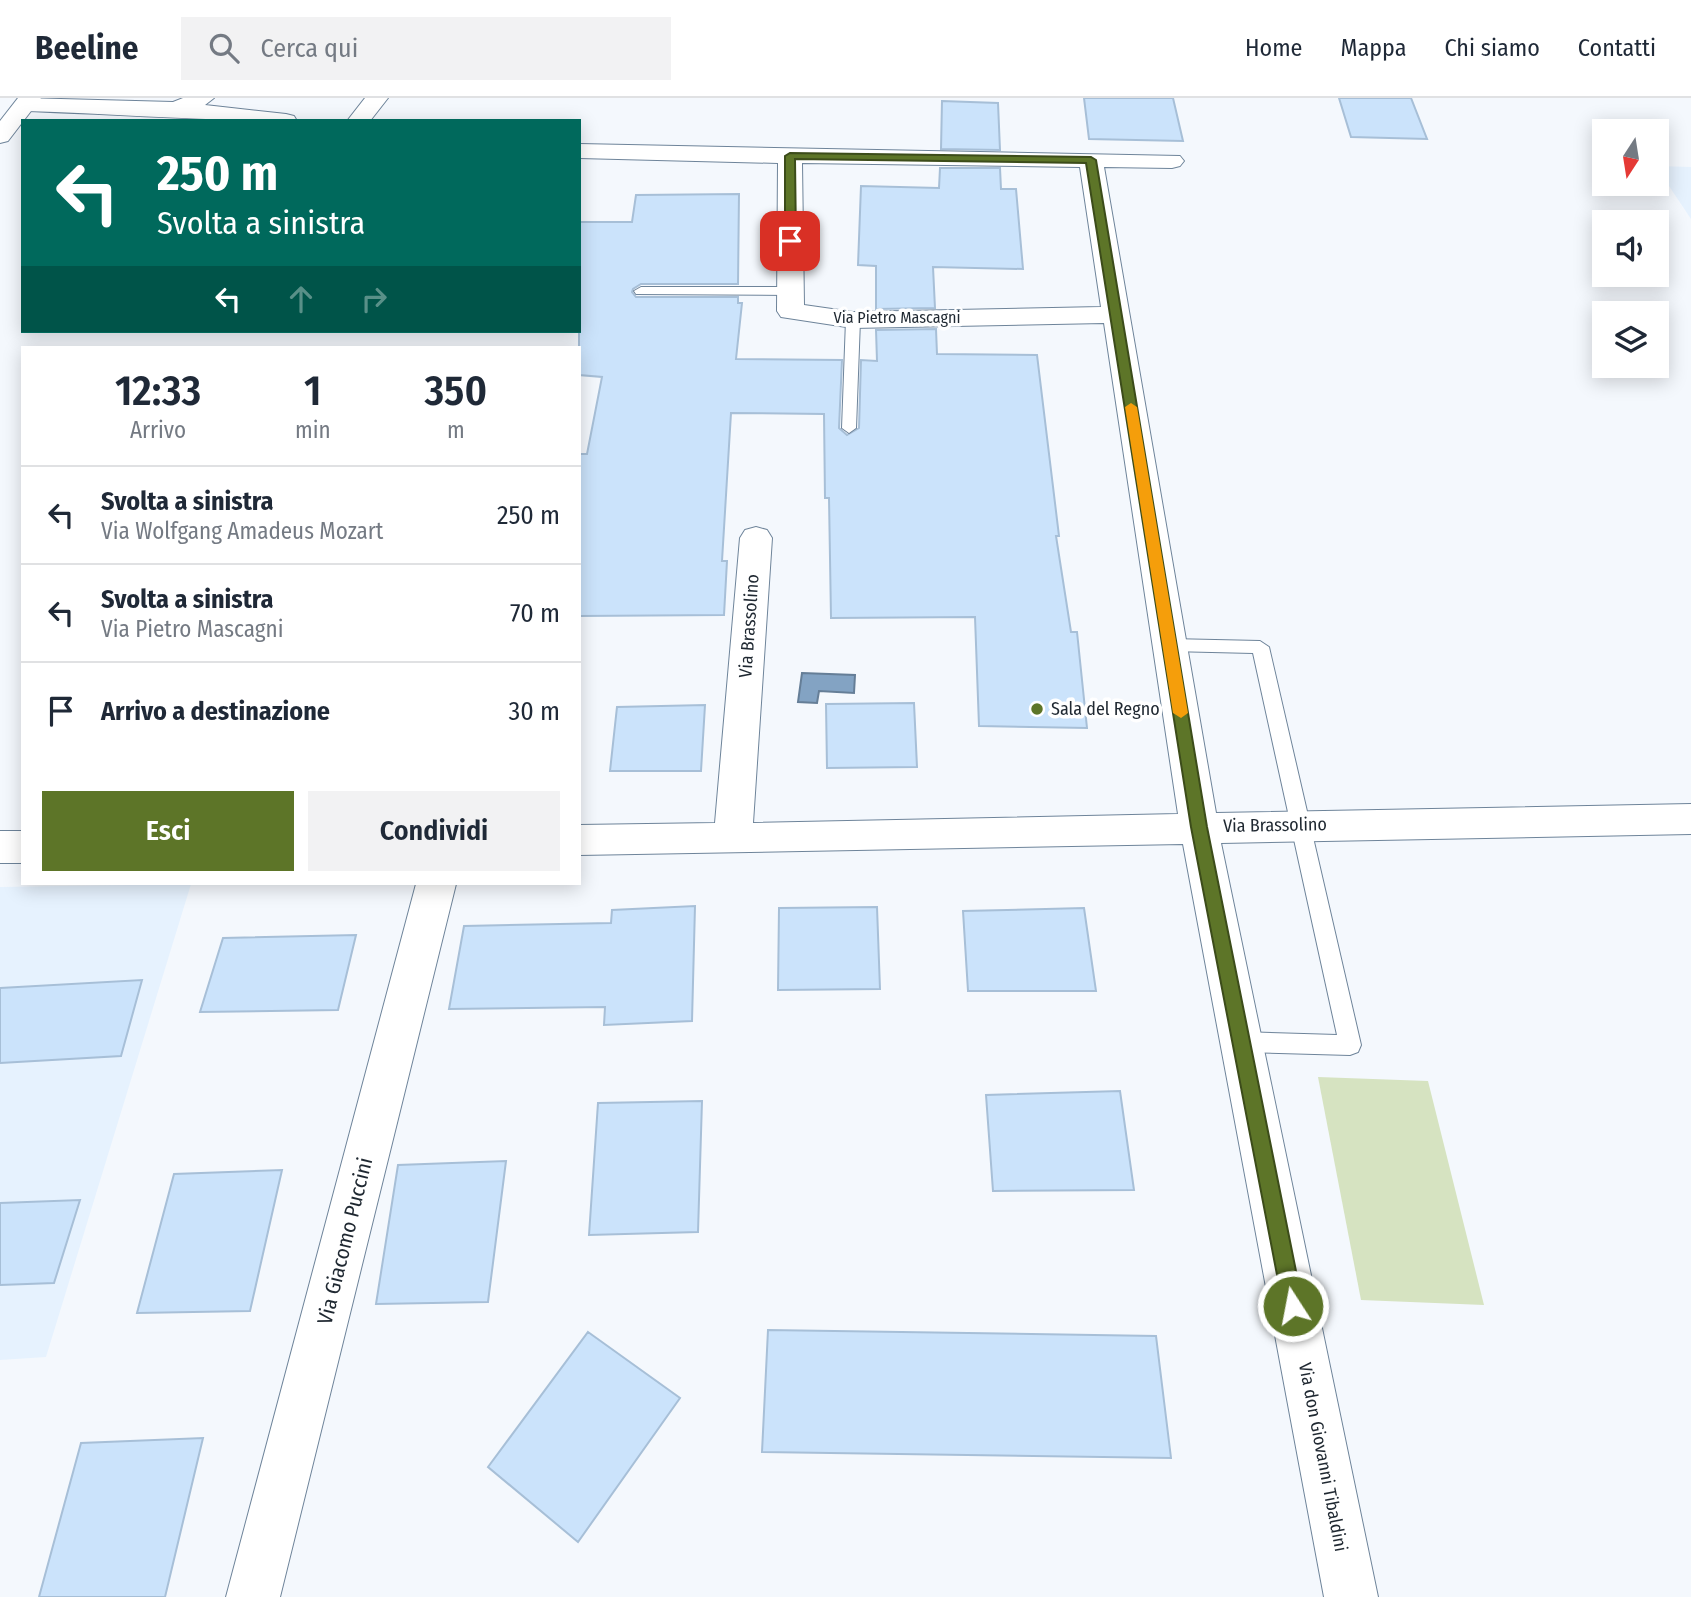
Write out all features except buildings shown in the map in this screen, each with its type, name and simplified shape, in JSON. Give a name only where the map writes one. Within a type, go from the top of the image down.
[{"type":"street","points":[[176,109],[203,98]]},
{"type":"street","points":[[360,119],[377,98]]},
{"type":"street","points":[[0,136],[28,101]]},
{"type":"street","points":[[0,102],[28,101],[176,109],[268,119]]},
{"type":"street","points":[[581,150],[1172,161]]},
{"type":"street","points":[[790,156],[791,291]]},
{"type":"street","name":"Via don Giovanni Tibaldini","points":[[1091,160],[1199,827],[1351,1597]]},
{"type":"street","name":"Via Pietro Mascagni","points":[[791,291],[791,312],[853,320],[1116,315]]},
{"type":"street","name":"Via Brassolino","points":[[733,839],[756,538]]},
{"type":"street","name":"Via Brassolino","points":[[581,839],[733,839],[1300,824],[1691,819]]},
{"type":"street","points":[[0,847],[21,847]]},
{"type":"street","name":"Via Giacomo Puccini","points":[[253,1597],[436,885]]},
{"type":"lane","points":[[641,291],[791,291]]},
{"type":"lane","points":[[849,428],[853,320]]},
{"type":"lane","points":[[1170,645],[1261,647],[1350,1045],[1241,1042]]},
{"type":"shaded area","points":[[1670,166],[1691,167],[1691,219],[1670,188]]},
{"type":"shaded area","points":[[191,885],[46,1357],[0,1360],[0,887]]},
{"type":"green space","points":[[1318,1077],[1428,1081],[1484,1305],[1361,1300]]},
{"type":"water","points":[[802,673],[855,675],[854,693],[819,691],[817,703],[798,702]]},
{"type":"slow traffic","points":[[1131,407],[1181,713]]},
{"type":"place","name":"Sala del Regno","points":[[1037,709]]},
{"type":"route","points":[[790,241],[790,156],[1091,160],[1199,827],[1293,1306]]}]
